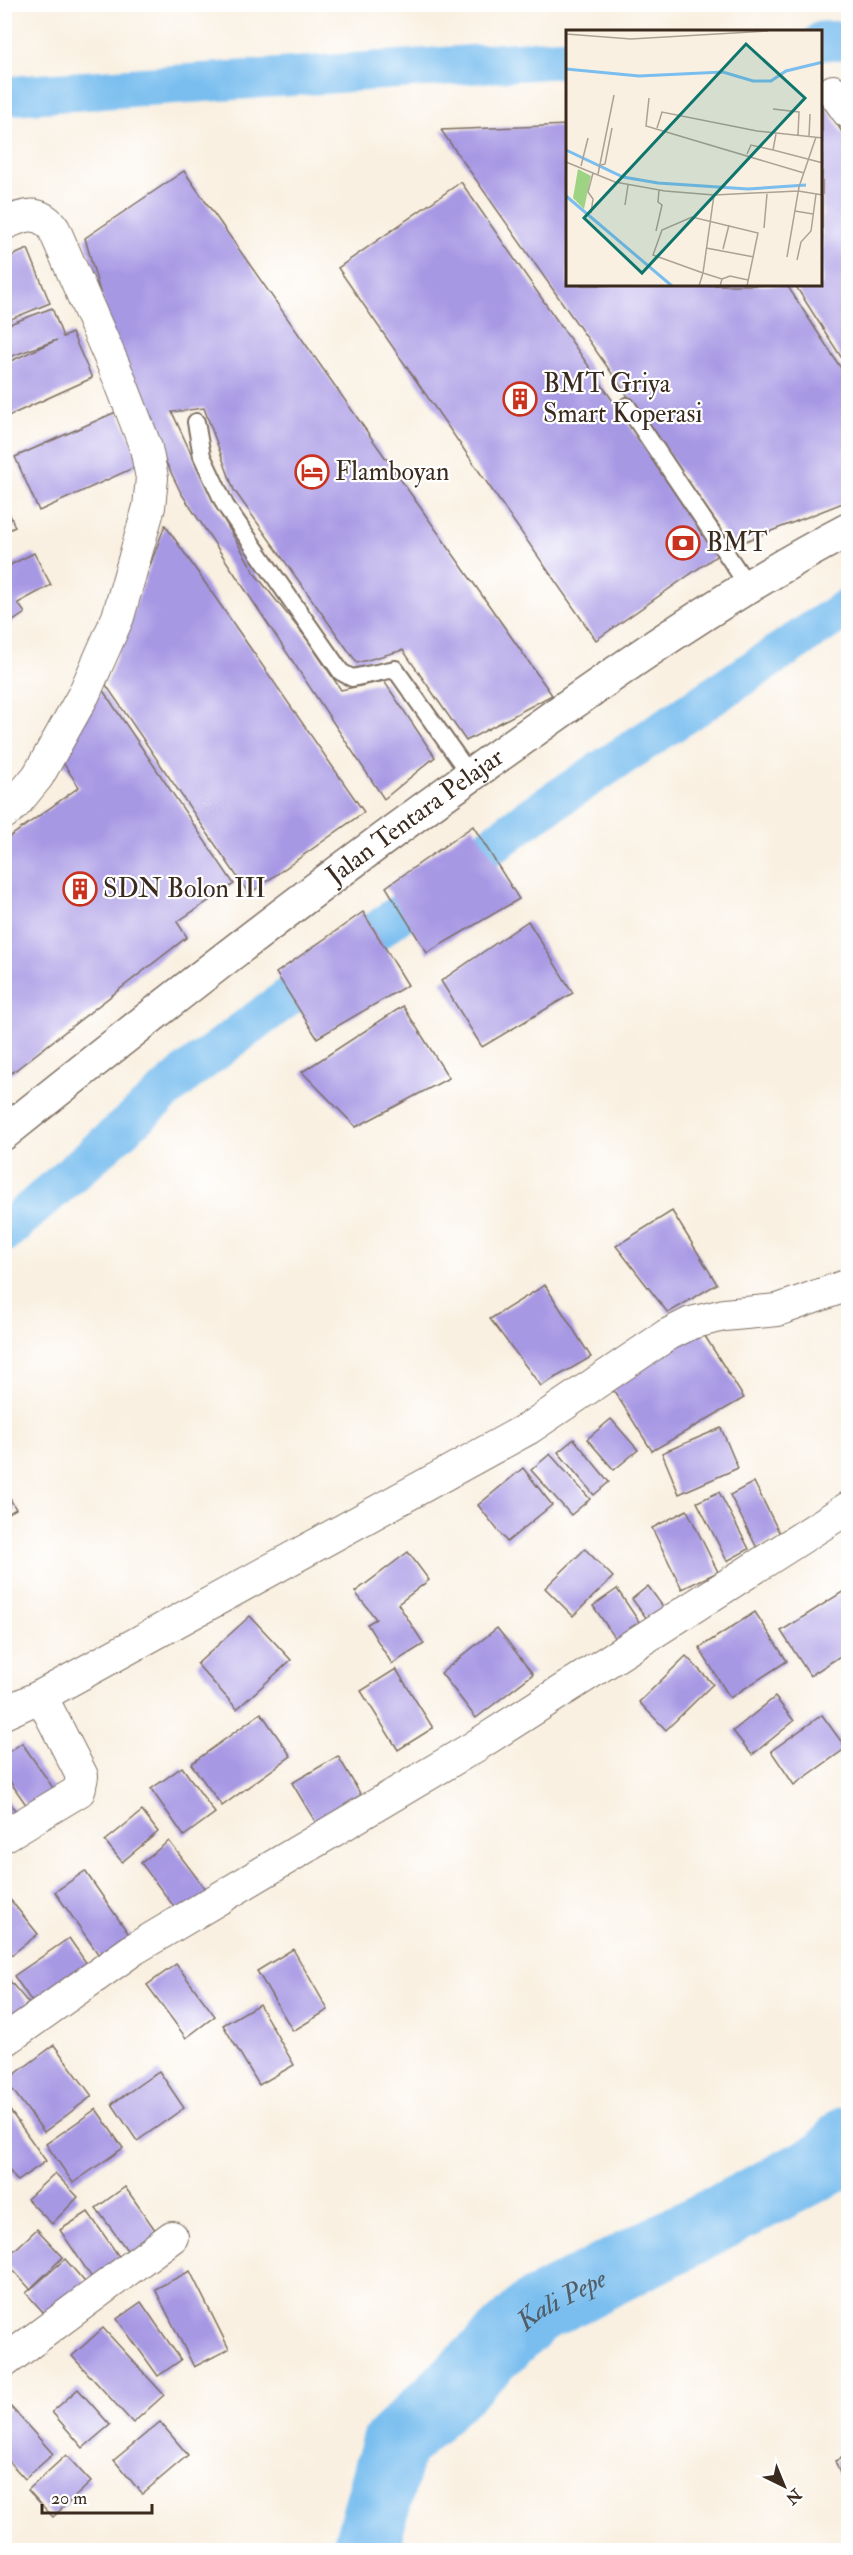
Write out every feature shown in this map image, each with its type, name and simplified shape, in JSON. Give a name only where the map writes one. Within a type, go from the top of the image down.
[{"type":"main road","name":"Jalan Tentara Pelajar","points":[[4,1133],[254,934],[470,775],[748,586],[849,530]]},
{"type":"street","points":[[4,224],[24,215],[34,214],[45,219],[54,229],[119,378],[146,448],[152,478],[149,507],[118,617],[84,694],[38,776],[15,804],[4,813]]},
{"type":"street","points":[[4,1713],[42,1696],[529,1428],[667,1335],[691,1323],[724,1315],[778,1310],[849,1285]]},
{"type":"street","points":[[4,2041],[134,1949],[474,1747],[849,1508]]},
{"type":"street","points":[[4,1836],[76,1793],[82,1784],[82,1776],[42,1696]]},
{"type":"street","points":[[4,2362],[172,2237]]},
{"type":"lane","points":[[627,406],[748,586]]},
{"type":"lane","points":[[196,422],[202,456],[225,505],[341,672],[352,678],[395,669],[470,775]]},
{"type":"building","points":[[823,101],[848,142],[848,368],[796,286],[823,286]]},
{"type":"building","points":[[566,125],[566,286],[788,286],[848,379],[848,501],[733,546],[441,130]]},
{"type":"building","name":"Flamboyan","points":[[184,171],[552,695],[466,741],[403,650],[357,663],[234,490],[204,408],[172,412],[213,501],[256,575],[307,639],[341,690],[384,681],[435,757],[384,799],[181,493],[122,372],[85,238]]},
{"type":"building","name":"BMT Griya Smart Koperasi","points":[[461,182],[719,554],[596,640],[338,268]]},
{"type":"building","points":[[28,249],[50,303],[4,322],[4,259]]},
{"type":"building","points":[[52,308],[63,337],[72,333],[92,378],[4,418],[4,364],[57,340],[4,359],[4,326]]},
{"type":"building","points":[[118,411],[142,464],[39,511],[15,457]]},
{"type":"building","points":[[4,500],[15,527],[4,532]]},
{"type":"building","points":[[165,525],[364,812],[249,894],[106,685]]},
{"type":"building","points":[[34,553],[51,585],[18,603],[25,613],[4,627],[4,568]]},
{"type":"building","name":"SDN Bolon III","points":[[102,689],[234,884],[177,922],[187,937],[4,1079],[4,841],[79,787],[58,755]]},
{"type":"building","points":[[473,826],[519,899],[427,953],[386,887]]},
{"type":"building","points":[[363,912],[408,985],[317,1038],[276,973]]},
{"type":"building","points":[[528,921],[573,993],[482,1047],[441,981]]},
{"type":"building","points":[[403,1006],[449,1078],[356,1127],[302,1072]]},
{"type":"building","points":[[672,1211],[717,1284],[668,1313],[616,1246]]},
{"type":"building","points":[[545,1285],[591,1357],[541,1386],[490,1319]]},
{"type":"building","points":[[698,1325],[744,1398],[652,1451],[611,1386]]},
{"type":"building","points":[[611,1419],[638,1450],[614,1470],[587,1439]]},
{"type":"building","points":[[721,1428],[738,1468],[679,1494],[662,1453]]},
{"type":"building","points":[[574,1439],[609,1482],[594,1495],[558,1452]]},
{"type":"building","points":[[550,1454],[590,1499],[571,1515],[531,1470]]},
{"type":"building","points":[[523,1468],[552,1505],[507,1542],[478,1505]]},
{"type":"building","points":[[754,1482],[781,1536],[757,1548],[730,1495]]},
{"type":"building","points":[[4,1489],[16,1509],[4,1516]]},
{"type":"building","points":[[719,1492],[749,1549],[727,1561],[697,1502]]},
{"type":"building","points":[[687,1510],[718,1572],[682,1589],[652,1528]]},
{"type":"building","points":[[585,1549],[613,1577],[573,1616],[545,1588]]},
{"type":"building","points":[[408,1552],[429,1580],[398,1604],[424,1644],[392,1664],[367,1624],[376,1619],[355,1592]]},
{"type":"building","points":[[648,1586],[669,1615],[653,1627],[632,1599]]},
{"type":"building","points":[[617,1589],[644,1629],[620,1645],[593,1606]]},
{"type":"building","points":[[847,1589],[848,1651],[810,1676],[781,1631]]},
{"type":"building","points":[[755,1612],[787,1661],[730,1698],[699,1648]]},
{"type":"building","points":[[250,1616],[291,1660],[237,1709],[197,1664]]},
{"type":"building","points":[[497,1628],[533,1674],[476,1718],[441,1673]]},
{"type":"building","points":[[686,1656],[713,1684],[666,1730],[639,1702]]},
{"type":"building","points":[[396,1669],[433,1728],[398,1750],[361,1691]]},
{"type":"building","points":[[775,1697],[794,1721],[752,1755],[733,1731]]},
{"type":"building","points":[[261,1713],[291,1756],[222,1806],[191,1764]]},
{"type":"building","points":[[822,1715],[846,1748],[794,1785],[771,1751]]},
{"type":"building","points":[[22,1743],[60,1798],[34,1816],[4,1773],[4,1755]]},
{"type":"building","points":[[338,1756],[361,1795],[316,1823],[292,1783]]},
{"type":"building","points":[[182,1767],[215,1813],[184,1836],[151,1789]]},
{"type":"building","points":[[4,1795],[21,1818],[4,1829]]},
{"type":"building","points":[[142,1811],[158,1832],[122,1862],[105,1841]]},
{"type":"building","points":[[169,1841],[209,1894],[181,1916],[141,1863]]},
{"type":"building","points":[[85,1871],[133,1940],[103,1961],[55,1892]]},
{"type":"building","points":[[4,1892],[38,1934],[4,1961]]},
{"type":"building","points":[[69,1938],[94,1974],[39,2012],[14,1976]]},
{"type":"building","points":[[293,1949],[328,2010],[293,2031],[257,1971]]},
{"type":"building","points":[[176,1964],[215,2016],[186,2038],[147,1985]]},
{"type":"building","points":[[4,1974],[35,2011],[4,2031]]},
{"type":"building","points":[[259,2004],[294,2065],[259,2085],[223,2025]]},
{"type":"building","points":[[54,2045],[92,2096],[44,2132],[6,2081]]},
{"type":"building","points":[[159,2071],[184,2108],[137,2141],[112,2104]]},
{"type":"building","points":[[4,2102],[46,2161],[17,2181],[4,2163]]},
{"type":"building","points":[[96,2109],[123,2148],[73,2183],[46,2144]]},
{"type":"building","points":[[55,2173],[78,2197],[52,2224],[27,2199]]},
{"type":"building","points":[[125,2187],[163,2241],[135,2261],[96,2208]]},
{"type":"building","points":[[88,2212],[127,2268],[98,2287],[60,2230]]},
{"type":"building","points":[[37,2229],[63,2257],[30,2289],[4,2260]]},
{"type":"building","points":[[65,2259],[91,2289],[52,2322],[26,2293]]},
{"type":"building","points":[[190,2271],[229,2349],[194,2367],[155,2289]]},
{"type":"building","points":[[141,2302],[181,2360],[158,2376],[117,2319]]},
{"type":"building","points":[[103,2328],[164,2395],[133,2423],[72,2356]]},
{"type":"building","points":[[78,2389],[110,2425],[83,2448],[52,2412]]},
{"type":"building","points":[[11,2407],[53,2454],[25,2479],[4,2456],[4,2413]]},
{"type":"building","points":[[160,2422],[188,2455],[142,2494],[114,2460]]},
{"type":"building","points":[[66,2455],[91,2482],[53,2517],[28,2490]]},
{"type":"building","points":[[848,2455],[848,2494],[835,2461]]},
{"type":"waterway","points":[[823,41],[848,40]]},
{"type":"waterway","points":[[4,96],[566,58]]},
{"type":"waterway","points":[[4,1233],[189,1071],[527,819],[848,607]]},
{"type":"waterway","name":"Kali Pepe","points":[[365,2550],[394,2445],[534,2312],[829,2162],[848,2139]]},
{"type":"place","name":"BMT Griya Smart Koperasi","points":[[520,399]]},
{"type":"place","name":"Flamboyan","points":[[312,472]]},
{"type":"place","name":"BMT","points":[[683,543]]},
{"type":"place","name":"SDN Bolon III","points":[[80,889]]}]
